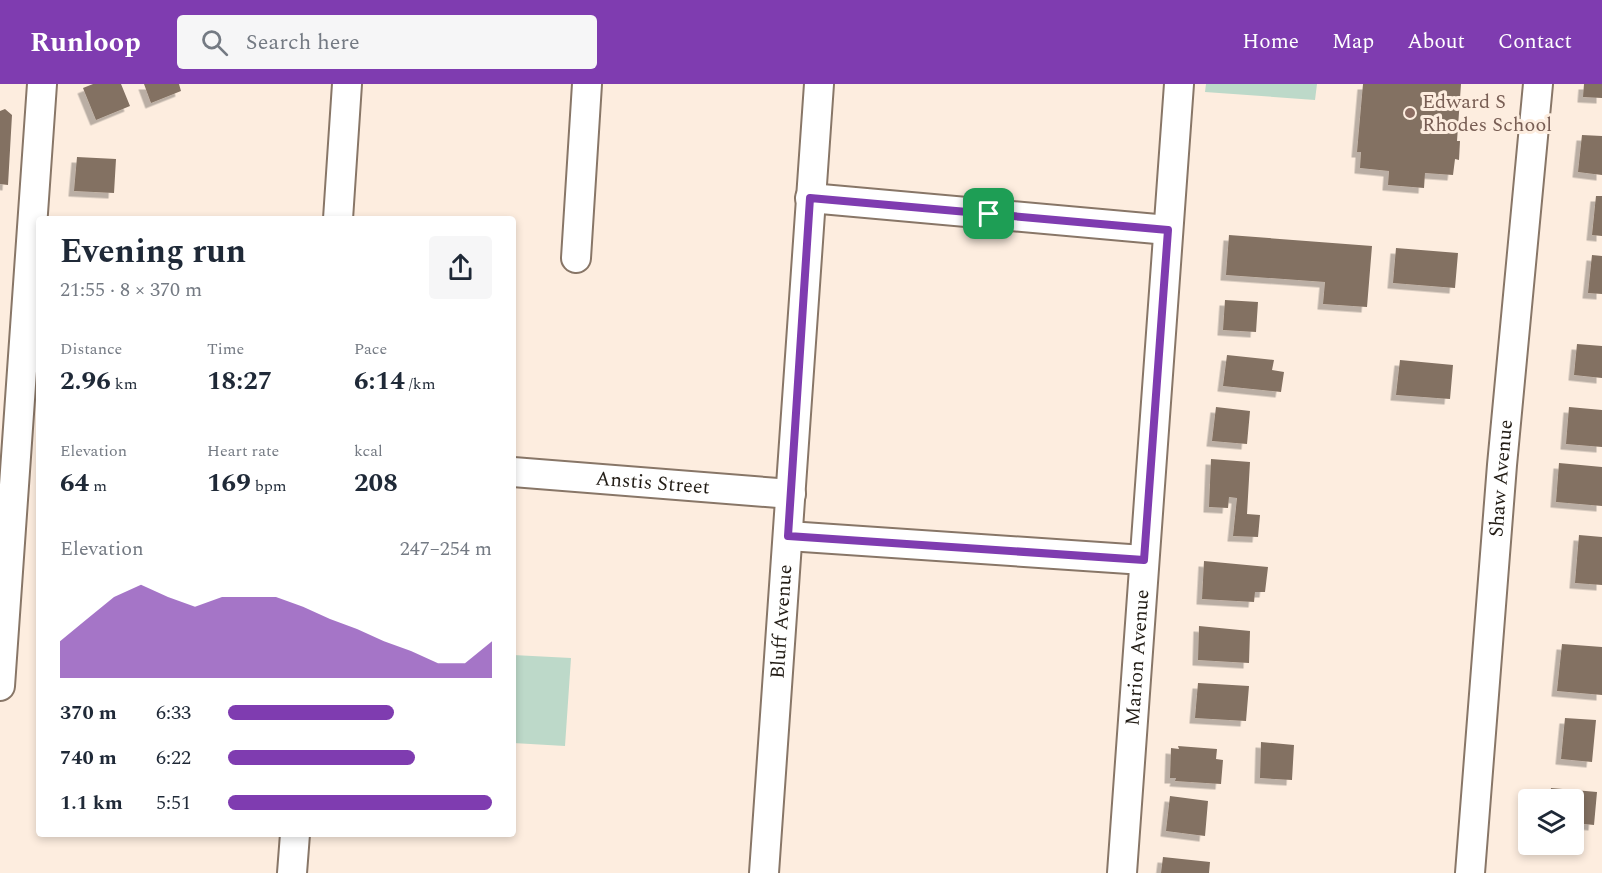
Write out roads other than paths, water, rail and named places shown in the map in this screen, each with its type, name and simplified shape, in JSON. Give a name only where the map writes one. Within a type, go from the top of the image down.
[{"type":"street","points":[[0,686],[42,84]]},
{"type":"street","points":[[338,216],[347,84]]},
{"type":"street","points":[[576,258],[587,84]]},
{"type":"street","name":"Bluff Avenue","points":[[764,873],[819,84]]},
{"type":"street","name":"Marion Avenue","points":[[1122,873],[1179,84]]},
{"type":"street","name":"Shaw Avenue","points":[[1470,873],[1502,465],[1538,84]]},
{"type":"street","points":[[810,198],[1168,230]]},
{"type":"street","name":"Anstis Street","points":[[516,472],[791,494]]},
{"type":"street","points":[[788,536],[1144,560]]},
{"type":"street","points":[[292,873],[295,837]]},
{"type":"place","name":"Edward S Rhodes School","points":[[1410,113]]}]
